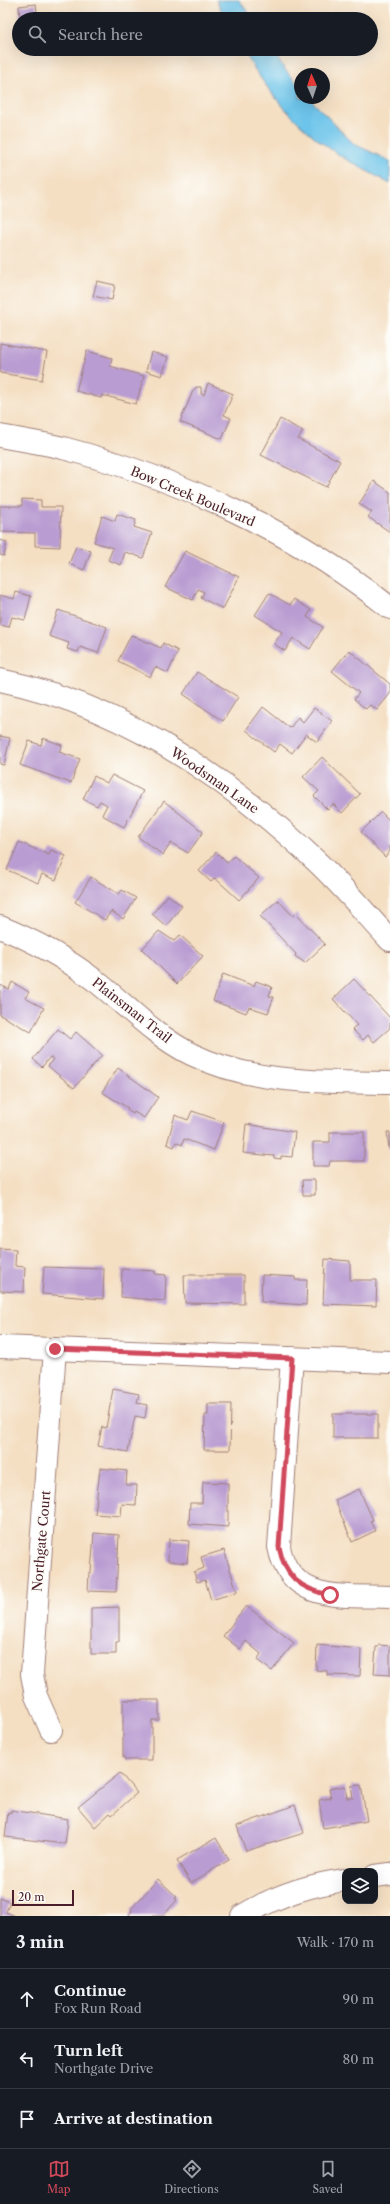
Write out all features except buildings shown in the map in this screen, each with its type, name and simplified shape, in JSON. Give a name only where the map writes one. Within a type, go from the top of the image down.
[{"type":"street","name":"Bow Creek Boulevard","points":[[0,436],[62,448],[131,469],[199,496],[262,526],[318,557],[390,608]]},
{"type":"street","name":"Woodsman Lane","points":[[0,680],[63,698],[115,719],[175,750],[228,785],[278,826],[317,861],[390,940]]},
{"type":"street","name":"Plainsman Trail","points":[[0,927],[29,939],[71,963],[161,1036],[190,1054],[222,1067],[248,1074],[323,1082],[390,1083]]},
{"type":"street","points":[[0,1347],[390,1362]]},
{"type":"street","name":"Northgate Court","points":[[51,1730],[36,1696],[32,1674],[55,1349]]},
{"type":"street","points":[[292,1358],[279,1547],[282,1559],[289,1573],[300,1585],[314,1592],[330,1595],[390,1597]]},
{"type":"street","points":[[378,1876],[390,1874]]},
{"type":"street","points":[[242,1916],[265,1902],[296,1890],[342,1881]]},
{"type":"water","points":[[216,0],[239,0],[248,12],[222,12]]},
{"type":"water","points":[[247,56],[276,56],[294,80],[294,104],[315,104],[354,144],[390,161],[390,184],[336,153],[316,138],[280,103],[260,77]]},
{"type":"route","points":[[55,1349],[292,1358],[279,1547],[282,1559],[289,1573],[300,1585],[314,1592],[330,1595]]}]
